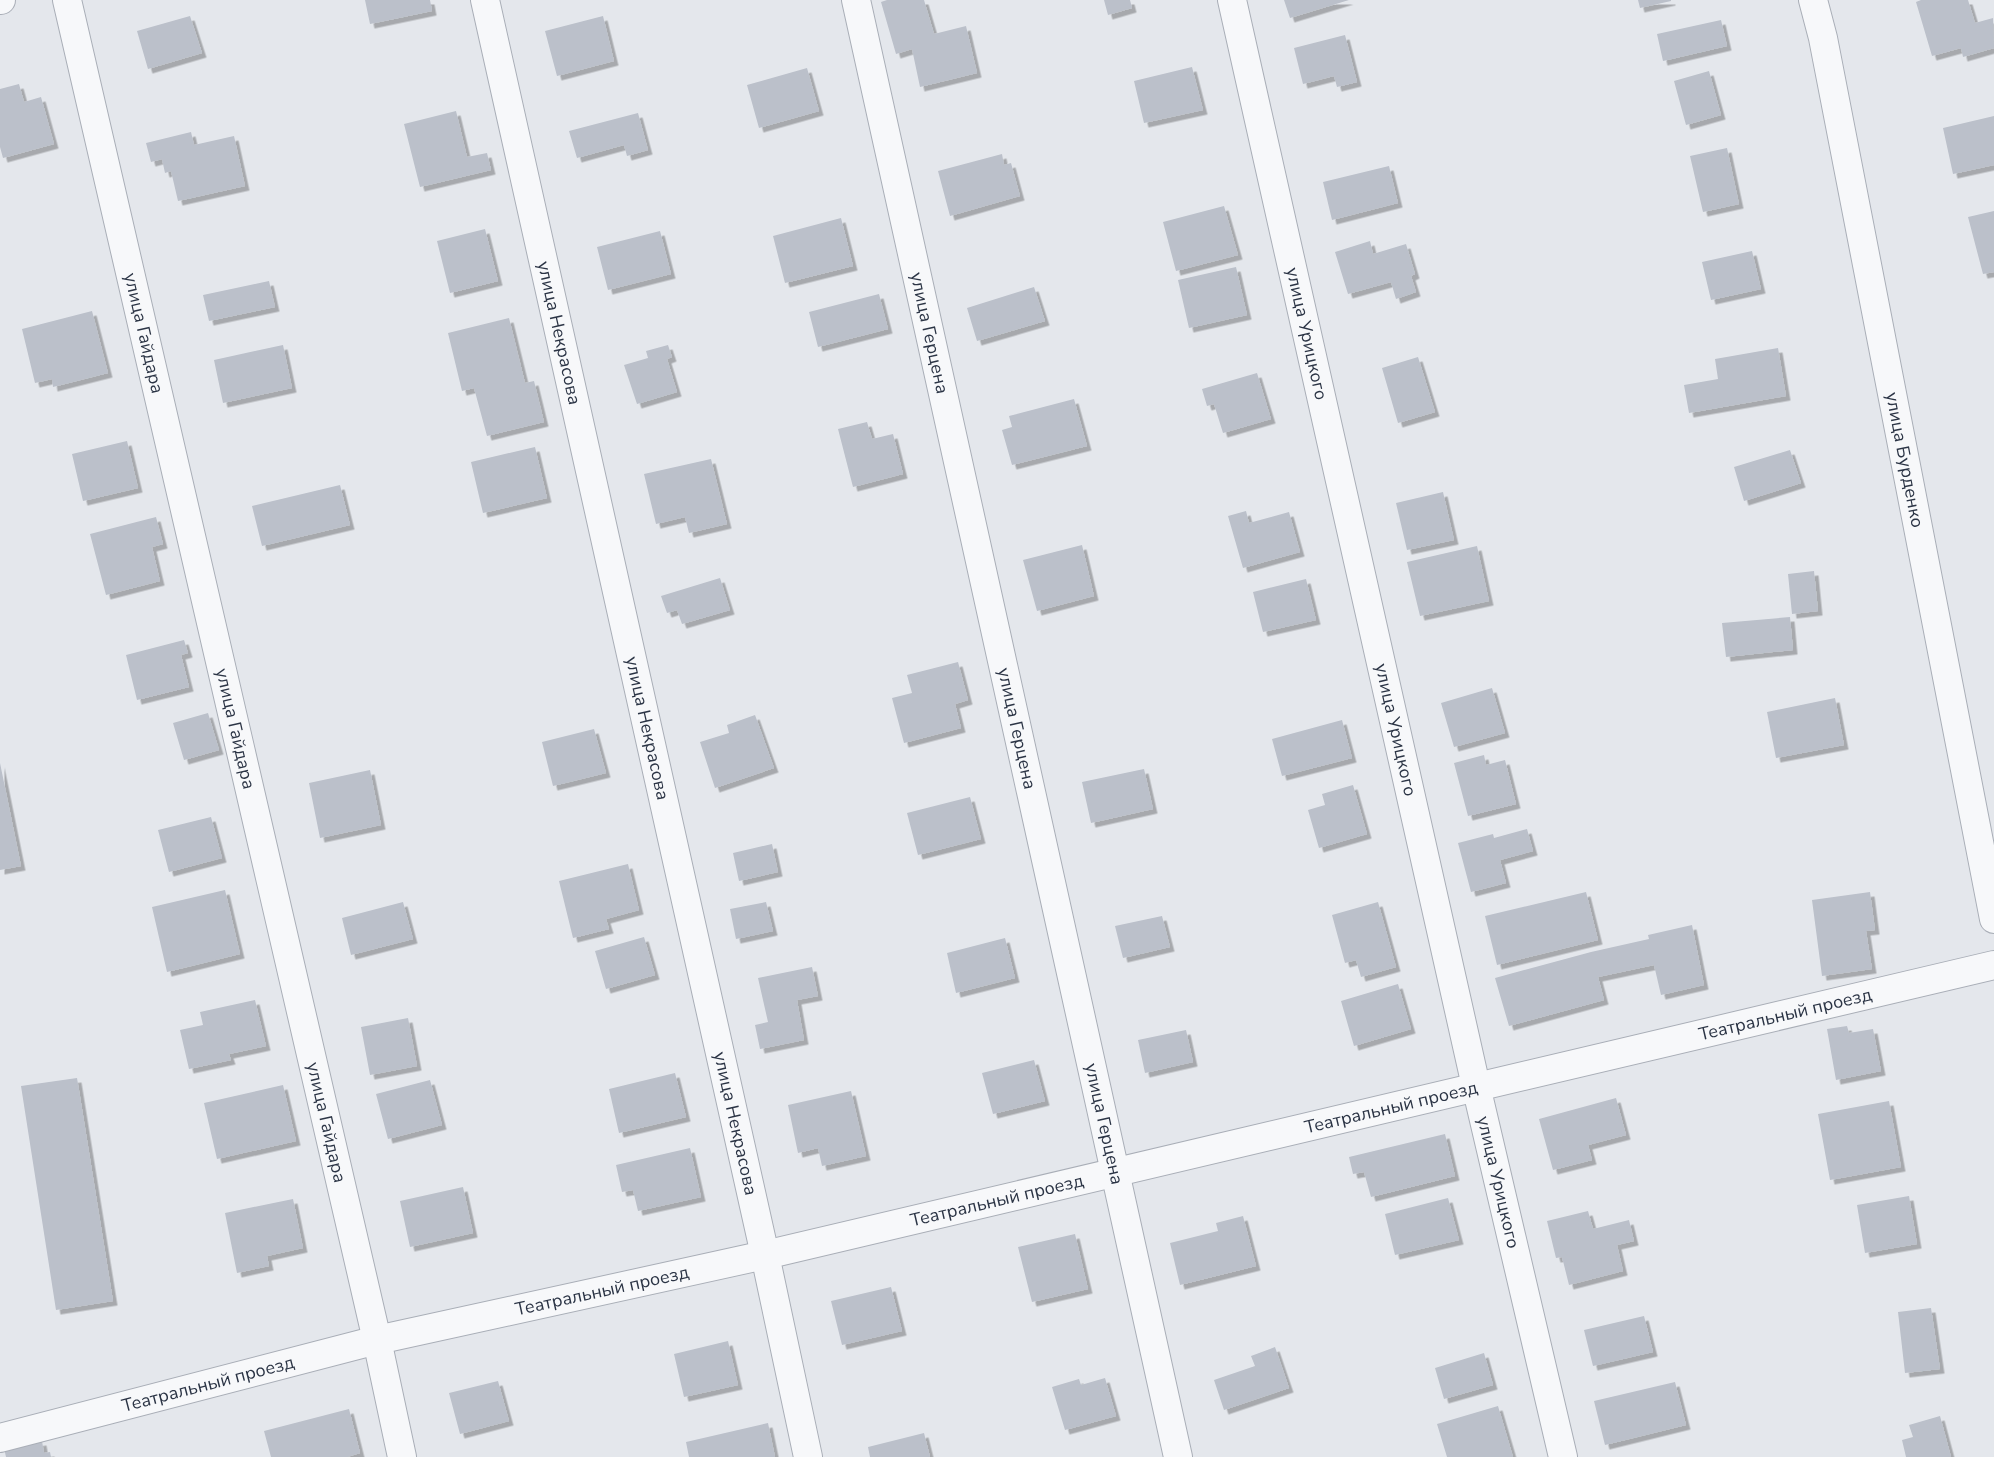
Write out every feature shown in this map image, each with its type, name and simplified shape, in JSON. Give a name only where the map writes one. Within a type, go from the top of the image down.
[{"type":"street","name":"улица Гайдара","points":[[67,0],[377,1340],[402,1457]]},
{"type":"street","name":"улица Некрасова","points":[[486,0],[765,1255],[808,1457]]},
{"type":"street","name":"улица Герцена","points":[[856,0],[1178,1457]]},
{"type":"street","name":"улица Урицкого","points":[[1232,0],[1476,1086],[1563,1457]]},
{"type":"street","name":"улица Бурденко","points":[[1813,0],[1823,38],[1994,919]]},
{"type":"street","name":"Театральный проезд","points":[[0,1438],[377,1340],[765,1255],[1994,965]]},
{"type":"building","points":[[365,0],[430,0],[432,11],[370,24]]},
{"type":"building","points":[[887,0],[924,0],[934,34],[966,26],[977,73],[920,87],[912,49],[896,54],[881,2]]},
{"type":"building","points":[[1104,0],[1130,0],[1132,8],[1108,15]]},
{"type":"building","points":[[1284,0],[1349,0],[1290,18]]},
{"type":"building","points":[[1638,0],[1671,0],[1671,1],[1640,8]]},
{"type":"building","points":[[1921,0],[1968,0],[1975,23],[1993,18],[1994,48],[1963,57],[1961,48],[1932,56],[1916,2]]},
{"type":"building","points":[[190,16],[202,53],[148,69],[137,31]]},
{"type":"building","points":[[603,16],[614,61],[557,76],[545,31]]},
{"type":"building","points":[[1721,20],[1727,46],[1663,61],[1657,34]]},
{"type":"building","points":[[1345,35],[1357,82],[1337,87],[1334,76],[1303,84],[1294,48]]},
{"type":"building","points":[[1192,67],[1203,110],[1144,123],[1134,81]]},
{"type":"building","points":[[807,68],[819,111],[759,128],[747,85]]},
{"type":"building","points":[[1709,71],[1721,115],[1686,125],[1674,81]]},
{"type":"building","points":[[19,84],[24,102],[41,97],[54,144],[3,158],[0,147],[0,89]]},
{"type":"building","points":[[456,111],[467,157],[487,153],[491,170],[420,187],[404,124]]},
{"type":"building","points":[[638,113],[648,150],[627,156],[624,145],[577,158],[569,131]]},
{"type":"building","points":[[1994,116],[1994,165],[1953,174],[1943,128]]},
{"type":"building","points":[[191,132],[194,145],[234,136],[245,186],[178,201],[171,171],[165,173],[162,159],[151,162],[146,143]]},
{"type":"building","points":[[1727,148],[1739,204],[1703,212],[1690,156]]},
{"type":"building","points":[[1002,154],[1004,165],[1011,163],[1020,196],[950,216],[938,171]]},
{"type":"building","points":[[1389,166],[1398,203],[1332,220],[1323,182]]},
{"type":"building","points":[[1224,206],[1238,255],[1176,271],[1163,222]]},
{"type":"building","points":[[1994,211],[1994,272],[1983,274],[1968,217]]},
{"type":"building","points":[[841,218],[853,266],[785,283],[773,236]]},
{"type":"building","points":[[485,229],[498,281],[450,293],[437,241]]},
{"type":"building","points":[[660,231],[671,274],[608,290],[597,247]]},
{"type":"building","points":[[1370,241],[1373,254],[1406,244],[1415,274],[1411,276],[1416,292],[1396,299],[1391,282],[1348,294],[1335,252]]},
{"type":"building","points":[[1752,251],[1761,289],[1711,300],[1702,262]]},
{"type":"building","points":[[1236,267],[1247,315],[1189,328],[1178,280]]},
{"type":"building","points":[[269,281],[275,307],[209,321],[203,295]]},
{"type":"building","points":[[1034,287],[1045,321],[977,341],[967,308]]},
{"type":"building","points":[[879,294],[888,329],[818,347],[809,312]]},
{"type":"building","points":[[92,311],[108,373],[53,387],[52,379],[35,383],[22,329]]},
{"type":"building","points":[[509,318],[525,383],[534,381],[544,422],[487,436],[474,388],[462,391],[448,333]]},
{"type":"building","points":[[283,345],[292,388],[223,403],[214,360]]},
{"type":"building","points":[[668,345],[672,357],[667,359],[677,392],[637,404],[624,365],[648,358],[646,351]]},
{"type":"building","points":[[1778,348],[1786,396],[1689,413],[1684,385],[1718,379],[1715,359]]},
{"type":"building","points":[[1418,357],[1435,412],[1398,423],[1382,368]]},
{"type":"building","points":[[1257,373],[1271,419],[1223,433],[1214,404],[1207,406],[1202,389]]},
{"type":"building","points":[[1074,399],[1087,446],[1012,465],[1002,430],[1012,427],[1009,416]]},
{"type":"building","points":[[867,422],[872,439],[893,434],[903,474],[853,487],[838,429]]},
{"type":"building","points":[[127,441],[138,488],[83,501],[72,454]]},
{"type":"building","points":[[535,447],[547,498],[483,513],[471,462]]},
{"type":"building","points":[[1790,450],[1801,483],[1744,501],[1734,467]]},
{"type":"building","points":[[711,459],[727,524],[689,533],[685,517],[656,524],[644,474]]},
{"type":"building","points":[[340,485],[350,525],[262,546],[252,506]]},
{"type":"building","points":[[1443,492],[1454,540],[1407,550],[1396,503]]},
{"type":"building","points":[[1246,511],[1249,523],[1289,512],[1300,552],[1243,568],[1228,516]]},
{"type":"building","points":[[156,517],[163,544],[152,547],[160,581],[106,595],[90,534]]},
{"type":"building","points":[[1082,545],[1094,596],[1037,611],[1023,560]]},
{"type":"building","points":[[1477,546],[1489,601],[1420,616],[1407,562]]},
{"type":"building","points":[[1814,571],[1818,611],[1792,614],[1788,574]]},
{"type":"building","points":[[720,578],[730,610],[682,624],[677,610],[667,613],[661,596]]},
{"type":"building","points":[[1306,579],[1316,620],[1263,632],[1253,592]]},
{"type":"building","points":[[1790,617],[1793,650],[1726,657],[1722,623]]},
{"type":"building","points":[[184,640],[188,653],[181,655],[189,687],[137,700],[126,655]]},
{"type":"building","points":[[958,662],[968,700],[955,704],[961,728],[904,743],[892,698],[912,693],[907,675]]},
{"type":"building","points":[[1492,688],[1505,733],[1454,747],[1441,703]]},
{"type":"building","points":[[1835,698],[1844,745],[1776,758],[1767,712]]},
{"type":"building","points":[[208,713],[219,750],[184,760],[173,723]]},
{"type":"building","points":[[755,715],[774,768],[715,788],[700,742],[729,733],[727,725]]},
{"type":"building","points":[[1342,720],[1352,758],[1282,776],[1272,739]]},
{"type":"building","points":[[594,729],[606,773],[553,786],[542,742]]},
{"type":"building","points":[[1484,755],[1486,765],[1505,760],[1516,804],[1468,816],[1454,763]]},
{"type":"building","points":[[0,763],[21,866],[0,870]]},
{"type":"building","points":[[1144,769],[1153,809],[1091,823],[1082,782]]},
{"type":"building","points":[[370,770],[381,825],[320,838],[309,783]]},
{"type":"building","points":[[1353,785],[1367,834],[1319,848],[1308,810],[1325,805],[1322,794]]},
{"type":"building","points":[[970,797],[981,839],[918,855],[907,813]]},
{"type":"building","points":[[211,817],[222,858],[169,872],[158,830]]},
{"type":"building","points":[[1527,829],[1533,851],[1500,860],[1506,883],[1471,892],[1458,843],[1493,834],[1494,838]]},
{"type":"building","points":[[772,844],[778,872],[739,881],[733,853]]},
{"type":"building","points":[[628,864],[639,910],[606,919],[609,929],[573,938],[559,881]]},
{"type":"building","points":[[225,890],[240,954],[167,972],[152,907]]},
{"type":"building","points":[[1586,892],[1598,940],[1497,965],[1485,916]]},
{"type":"building","points":[[1870,892],[1875,930],[1866,931],[1872,969],[1822,976],[1812,900]]},
{"type":"building","points":[[403,902],[413,939],[351,955],[342,918]]},
{"type":"building","points":[[766,902],[773,931],[736,939],[730,909]]},
{"type":"building","points":[[1378,902],[1396,967],[1361,977],[1356,960],[1345,963],[1332,915]]},
{"type":"building","points":[[1162,916],[1170,947],[1123,958],[1115,926]]},
{"type":"building","points":[[1692,925],[1704,985],[1661,995],[1654,965],[1598,977],[1604,1000],[1509,1026],[1495,978],[1591,952],[1649,939],[1648,935]]},
{"type":"building","points":[[644,937],[655,975],[606,989],[595,951]]},
{"type":"building","points":[[1005,938],[1015,978],[956,993],[947,953]]},
{"type":"building","points":[[812,967],[818,996],[797,1000],[804,1040],[760,1049],[755,1025],[768,1022],[758,978]]},
{"type":"building","points":[[1398,984],[1411,1029],[1354,1046],[1341,1001]]},
{"type":"building","points":[[255,1000],[266,1046],[229,1054],[231,1060],[189,1069],[180,1030],[203,1025],[200,1012]]},
{"type":"building","points":[[408,1018],[417,1066],[370,1075],[361,1027]]},
{"type":"building","points":[[1847,1026],[1849,1033],[1873,1029],[1881,1071],[1836,1080],[1827,1029]]},
{"type":"building","points":[[1186,1030],[1193,1062],[1145,1073],[1138,1040]]},
{"type":"building","points":[[1034,1060],[1045,1101],[993,1114],[982,1073]]},
{"type":"building","points":[[675,1073],[686,1117],[619,1133],[609,1089]]},
{"type":"building","points":[[77,1078],[113,1301],[56,1310],[21,1086]]},
{"type":"building","points":[[430,1080],[442,1125],[388,1139],[376,1094]]},
{"type":"building","points":[[283,1085],[296,1141],[217,1159],[204,1103]]},
{"type":"building","points":[[851,1091],[866,1156],[822,1166],[818,1148],[798,1153],[788,1105]]},
{"type":"building","points":[[1616,1098],[1626,1135],[1588,1145],[1592,1160],[1553,1170],[1539,1119]]},
{"type":"building","points":[[1889,1101],[1901,1167],[1830,1180],[1818,1114]]},
{"type":"building","points":[[1445,1134],[1455,1176],[1371,1197],[1364,1172],[1353,1174],[1349,1157]]},
{"type":"building","points":[[690,1148],[701,1197],[638,1211],[633,1190],[622,1192],[616,1165]]},
{"type":"building","points":[[463,1187],[473,1233],[410,1247],[400,1201]]},
{"type":"building","points":[[1909,1196],[1917,1244],[1865,1253],[1857,1205]]},
{"type":"building","points":[[1448,1198],[1459,1240],[1395,1255],[1385,1214]]},
{"type":"building","points":[[293,1199],[303,1248],[267,1256],[269,1266],[237,1273],[225,1213]]},
{"type":"building","points":[[1588,1211],[1593,1229],[1629,1220],[1634,1241],[1617,1245],[1623,1271],[1569,1285],[1562,1257],[1556,1258],[1547,1221]]},
{"type":"building","points":[[1243,1216],[1256,1266],[1180,1285],[1170,1243],[1218,1231],[1216,1223]]},
{"type":"building","points":[[1075,1234],[1088,1289],[1032,1302],[1018,1247]]},
{"type":"building","points":[[891,1287],[902,1331],[842,1345],[831,1301]]},
{"type":"building","points":[[1931,1308],[1940,1369],[1905,1373],[1898,1312]]},
{"type":"building","points":[[1644,1316],[1653,1352],[1593,1366],[1584,1330]]},
{"type":"building","points":[[728,1341],[738,1385],[684,1397],[674,1354]]},
{"type":"building","points":[[1275,1347],[1289,1388],[1224,1410],[1214,1380],[1255,1366],[1251,1356]]},
{"type":"building","points":[[1484,1353],[1493,1385],[1444,1399],[1435,1368]]},
{"type":"building","points":[[1105,1378],[1116,1416],[1065,1430],[1052,1387],[1079,1379],[1081,1385]]},
{"type":"building","points":[[498,1381],[509,1421],[460,1434],[449,1393]]},
{"type":"building","points":[[1675,1382],[1686,1425],[1605,1445],[1594,1401]]},
{"type":"building","points":[[1498,1406],[1513,1457],[1447,1457],[1437,1424]]},
{"type":"building","points":[[349,1409],[360,1453],[347,1457],[271,1457],[264,1431]]},
{"type":"building","points":[[1940,1416],[1951,1457],[1906,1457],[1902,1440],[1913,1437],[1909,1425]]},
{"type":"building","points":[[768,1423],[775,1457],[689,1457],[686,1442]]},
{"type":"building","points":[[924,1433],[930,1457],[870,1457],[868,1447]]},
{"type":"building","points":[[42,1441],[44,1453],[50,1452],[51,1457],[6,1457],[4,1448]]}]
